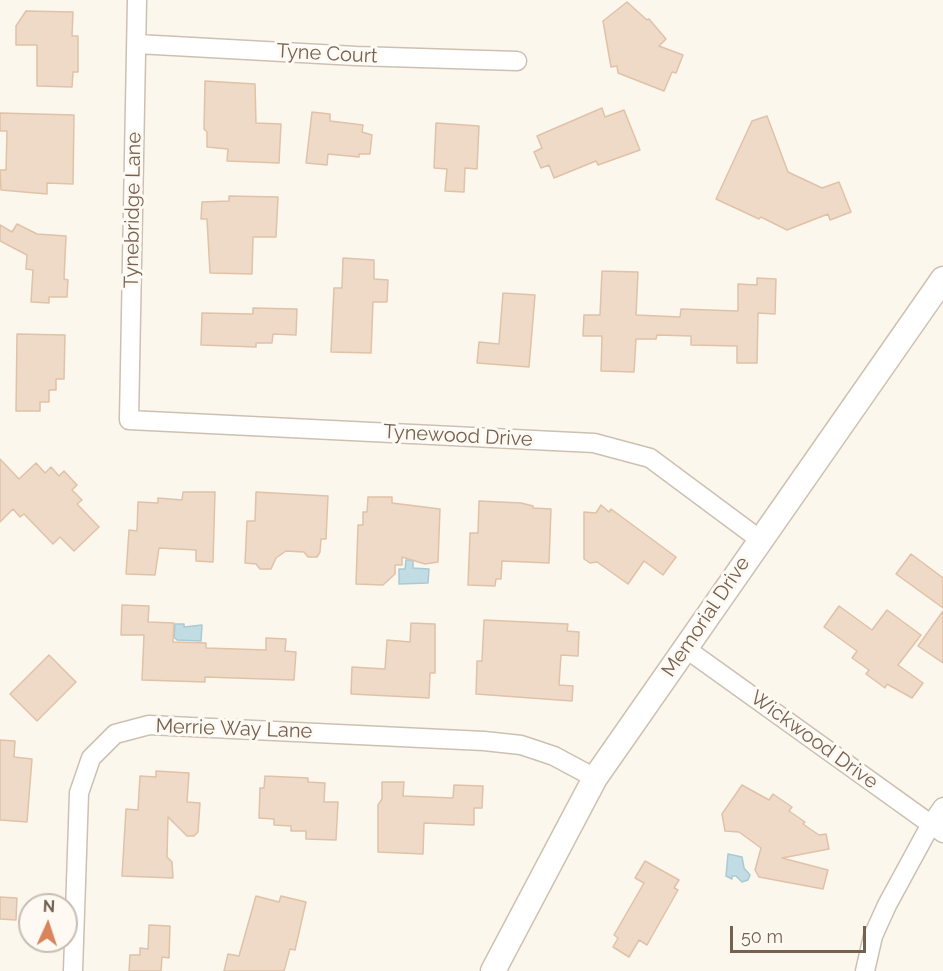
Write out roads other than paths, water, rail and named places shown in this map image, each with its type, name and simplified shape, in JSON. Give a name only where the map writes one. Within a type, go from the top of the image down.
[{"type":"street","name":"Tynebridge Lane","points":[[129,420],[137,0]]},
{"type":"street","name":"Tyne Court","points":[[137,44],[356,56],[517,61]]},
{"type":"street","name":"Memorial Drive","points":[[492,971],[595,778],[759,539],[943,279]]},
{"type":"street","name":"Tynewood Drive","points":[[129,420],[594,443],[650,458],[759,539]]},
{"type":"street","name":"Wickwood Drive","points":[[686,648],[937,829]]},
{"type":"street","name":"Merrie Way Lane","points":[[73,971],[79,793],[91,758],[115,734],[149,725],[484,741],[521,745],[554,756],[595,778]]},
{"type":"street","points":[[865,971],[873,936],[937,829],[943,807]]},
{"type":"water","points":[[406,560],[413,560],[413,568],[429,569],[428,583],[399,584],[399,569],[405,569]]},
{"type":"water","points":[[175,624],[184,624],[184,627],[202,625],[201,641],[177,640],[174,637]]},
{"type":"water","points":[[728,854],[742,857],[744,868],[750,875],[748,880],[742,882],[736,876],[732,876],[732,879],[726,876]]}]
